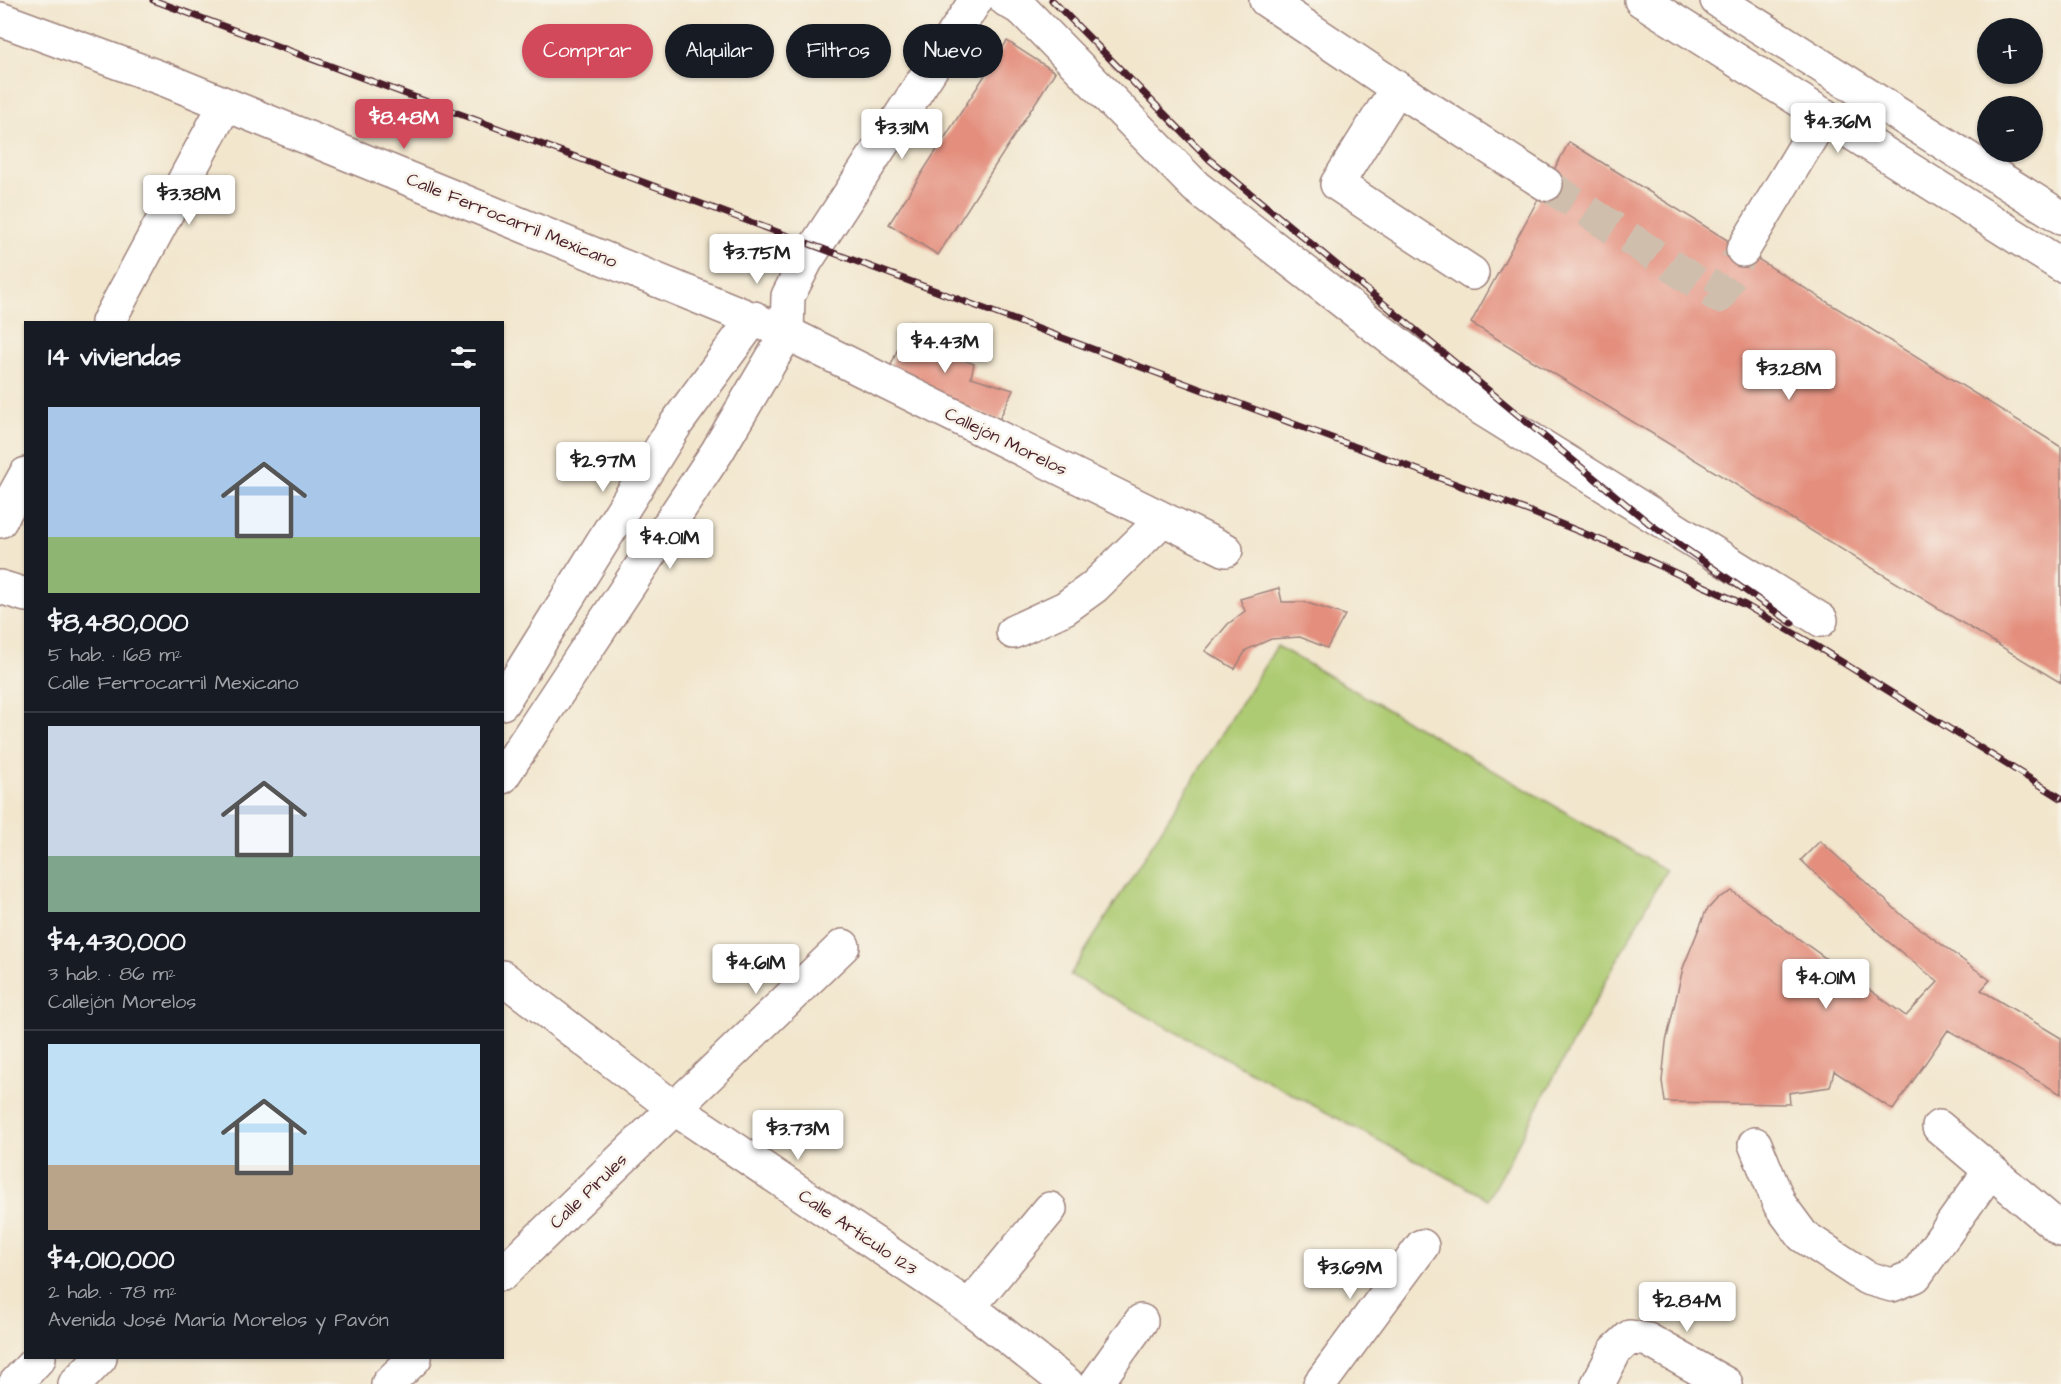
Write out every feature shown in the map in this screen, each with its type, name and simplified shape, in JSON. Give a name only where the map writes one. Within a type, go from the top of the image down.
[{"type":"street","points":[[504,770],[514,738],[717,452],[787,333],[788,296],[806,261],[976,0]]},
{"type":"street","points":[[1006,0],[1023,10],[1197,186],[1479,407],[1821,620]]},
{"type":"street","points":[[1266,0],[1546,184]]},
{"type":"street","points":[[1717,0],[2061,217]]},
{"type":"street","points":[[1647,2],[2061,265]]},
{"type":"street","name":"Calle Ferrocarril Mexicano","points":[[0,19],[225,105],[787,333]]},
{"type":"street","points":[[1397,88],[1337,184],[1472,273]]},
{"type":"street","points":[[109,321],[225,105]]},
{"type":"street","points":[[1743,250],[1824,115]]},
{"type":"street","points":[[504,700],[676,424],[754,318],[788,296]]},
{"type":"street","name":"Callejón Morelos","points":[[787,333],[1226,550]]},
{"type":"street","points":[[676,424],[717,452]]},
{"type":"street","points":[[0,521],[24,478]]},
{"type":"street","points":[[1013,632],[1065,608],[1094,588],[1163,519]]},
{"type":"street","points":[[0,587],[24,594]]},
{"type":"street","name":"Calle Pirules","points":[[504,1272],[843,946]]},
{"type":"street","name":"Calle Artículo 123","points":[[508,989],[674,1108],[969,1307],[1067,1384]]},
{"type":"street","points":[[1939,1127],[2061,1230]]},
{"type":"street","points":[[1755,1144],[1780,1205],[1803,1236],[1867,1278],[1892,1285],[1914,1276],[1990,1171]]},
{"type":"street","points":[[969,1307],[1050,1209]]},
{"type":"street","points":[[1320,1384],[1422,1246]]},
{"type":"street","points":[[1096,1384],[1141,1321]]},
{"type":"street","points":[[1598,1384],[1615,1351],[1630,1337],[1648,1340],[1726,1384]]},
{"type":"street","points":[[15,1384],[38,1359]]},
{"type":"street","points":[[75,1384],[99,1359]]},
{"type":"street","points":[[388,1384],[414,1359]]},
{"type":"green space","points":[[1277,646],[1666,870],[1488,1199],[1070,975]]},
{"type":"building","points":[[1007,41],[1055,72],[938,255],[889,224],[983,78],[1003,78],[1003,47]]},
{"type":"building","points":[[1569,142],[2061,447],[2061,683],[1471,323]]},
{"type":"building","points":[[908,324],[948,340],[945,353],[974,364],[971,377],[1013,390],[999,420],[887,375]]},
{"type":"building","points":[[1279,588],[1282,602],[1304,602],[1345,615],[1327,648],[1300,637],[1271,639],[1246,650],[1235,669],[1205,651],[1228,624],[1245,611],[1240,599]]},
{"type":"building","points":[[1820,841],[1904,917],[1990,980],[1981,990],[2061,1038],[2061,1094],[1948,1030],[1893,1110],[1834,1071],[1830,1087],[1789,1093],[1790,1104],[1665,1102],[1662,1081],[1666,1042],[1683,968],[1706,911],[1718,898],[1732,891],[1906,1016],[1938,982],[1885,939],[1801,860]]},
{"type":"tunnel","points":[[1546,184],[1719,297],[1743,250]]},
{"type":"railway","points":[[153,0],[1531,512],[1630,552],[1745,605],[1816,646],[2061,798]]},
{"type":"railway","points":[[1052,0],[1210,160],[1650,524],[1792,623]]}]
